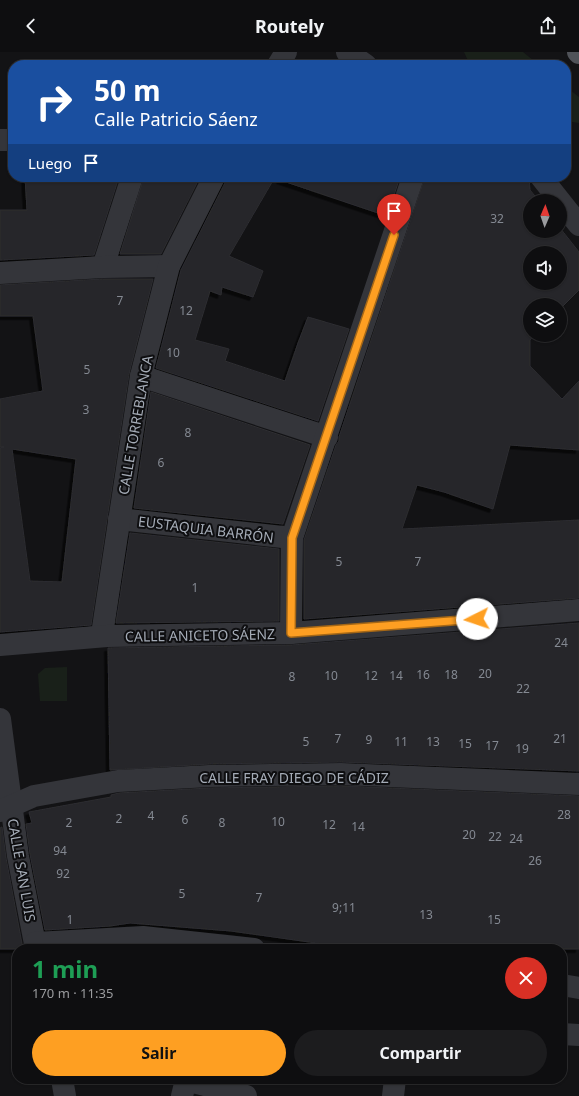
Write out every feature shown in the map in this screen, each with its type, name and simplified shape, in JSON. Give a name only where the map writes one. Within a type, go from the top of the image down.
[{"type":"street","points":[[103,267],[130,182]]},
{"type":"street","name":"CALLE TORREBLANCA","points":[[105,636],[103,628],[141,376],[169,266],[211,182]]},
{"type":"street","points":[[291,633],[292,538],[411,182]]},
{"type":"street","points":[[545,182],[579,225]]},
{"type":"street","points":[[0,274],[103,267],[169,266]]},
{"type":"street","points":[[141,376],[327,437]]},
{"type":"street","name":"EUSTAQUIA BARRÓN","points":[[119,519],[292,538]]},
{"type":"street","name":"CALLE ANICETO SÁENZ","points":[[0,645],[105,636],[291,633],[579,610]]},
{"type":"street","name":"CALLE SAN LUIS","points":[[0,719],[6,809],[18,856],[36,944]]},
{"type":"street","name":"CALLE FRAY DIEGO DE CÁDIZ","points":[[6,809],[34,796],[118,781],[209,776],[341,774],[579,784]]},
{"type":"street","points":[[60,944],[143,937],[208,944]]},
{"type":"street","points":[[567,986],[579,988]]},
{"type":"street","points":[[567,1034],[579,1035]]},
{"type":"street","points":[[63,1084],[65,1096]]},
{"type":"street","points":[[182,1096],[185,1084]]},
{"type":"street","points":[[201,1084],[246,1096]]},
{"type":"street","points":[[393,1096],[394,1084]]},
{"type":"shaded area","points":[[464,52],[523,52],[533,60],[468,60]]},
{"type":"shaded area","points":[[571,91],[579,97],[579,123],[571,122]]},
{"type":"shaded area","points":[[67,667],[67,701],[40,701],[38,674],[45,668]]},
{"type":"building","points":[[25,182],[117,182],[94,255],[0,260],[0,210],[27,210]]},
{"type":"building","points":[[142,182],[197,182],[161,254],[120,254]]},
{"type":"building","points":[[272,182],[229,256],[263,271],[253,297],[222,287],[221,295],[210,291],[195,340],[229,349],[225,361],[285,381],[308,317],[349,329],[318,421],[156,368],[181,270],[225,183]]},
{"type":"building","points":[[286,182],[398,182],[387,216]]},
{"type":"building","points":[[423,182],[529,182],[530,190],[533,194],[523,194],[523,238],[567,237],[579,252],[579,290],[567,302],[567,298],[523,298],[523,342],[530,342],[530,366],[562,399],[579,381],[579,450],[510,445],[493,509],[444,492],[417,485],[402,529],[579,520],[579,598],[304,619],[304,540],[336,445],[339,441],[339,437]]},
{"type":"building","points":[[103,279],[153,279],[129,374],[91,625],[0,632],[0,448],[4,447],[0,447],[0,399],[43,391],[33,316],[0,316],[0,285]],"holes":[[[12,449],[76,459],[62,582],[30,581]]]},
{"type":"building","points":[[151,392],[310,445],[283,524],[134,508]]},
{"type":"building","points":[[130,533],[279,549],[279,621],[116,623]]},
{"type":"building","points":[[579,623],[579,771],[341,762],[209,764],[110,770],[108,648],[292,645]]},
{"type":"building","points":[[341,786],[579,796],[579,949],[567,949],[567,944],[323,944],[231,931],[130,923],[110,926],[45,930],[30,854],[26,824],[32,823],[29,812],[111,797],[111,795],[119,793],[209,788]]},
{"type":"building","points":[[2,827],[6,858],[22,944],[12,944],[12,949],[0,949],[0,828]]},
{"type":"route","points":[[394,235],[292,538],[291,633],[477,619]]}]
